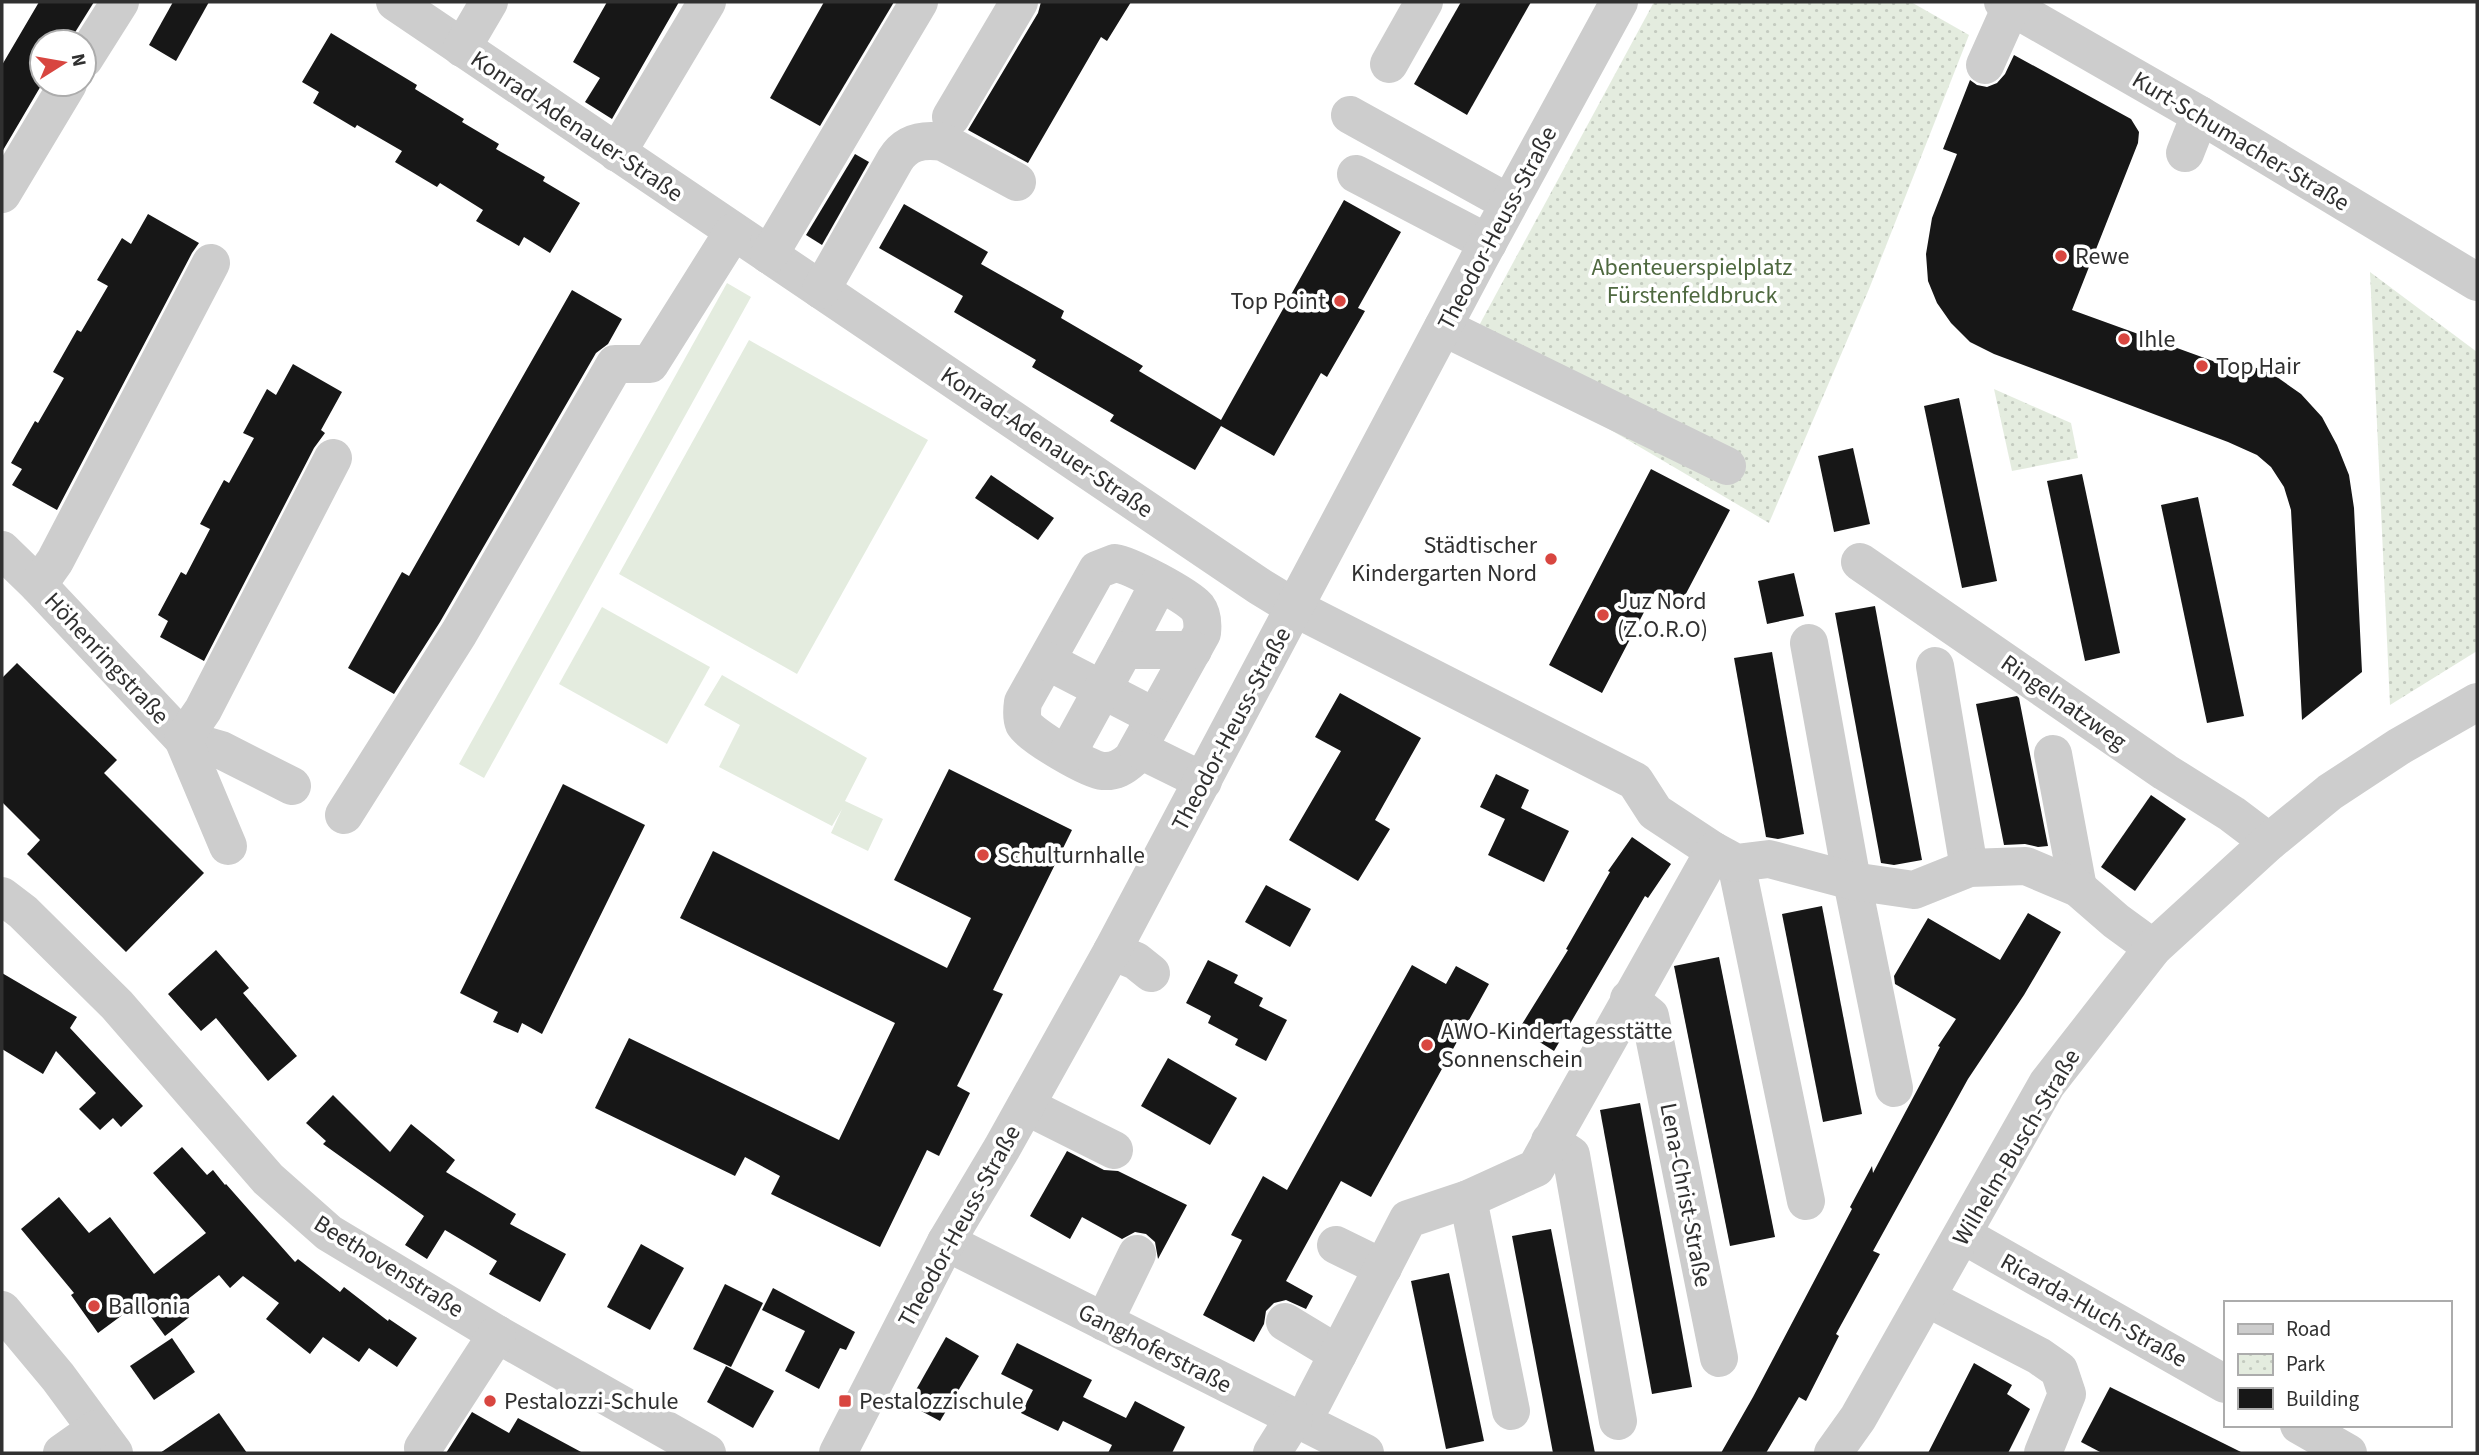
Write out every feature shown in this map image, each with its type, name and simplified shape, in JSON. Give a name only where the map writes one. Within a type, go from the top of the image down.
[{"type":"street","points":[[98,37],[120,2]]},
{"type":"street","name":"Konrad-Adenauer-Straße","points":[[395,2],[1295,608],[1635,781],[1655,812],[1725,857]]},
{"type":"street","points":[[462,48],[489,2]]},
{"type":"street","points":[[617,153],[707,2]]},
{"type":"street","points":[[769,255],[919,2]]},
{"type":"street","points":[[951,117],[1019,2]]},
{"type":"street","points":[[1389,64],[1424,2]]},
{"type":"street","name":"Theodor-Heuss-Straße","points":[[838,1453],[946,1242],[1026,1106],[1112,951],[1509,203],[1619,2]]},
{"type":"street","points":[[1985,65],[2007,4]]},
{"type":"street","name":"Kurt-Schumacher-Straße","points":[[2007,4],[2200,115],[2477,282]]},
{"type":"street","points":[[2,194],[60,98]]},
{"type":"street","points":[[1350,115],[1509,203]]},
{"type":"street","points":[[2185,153],[2200,115]]},
{"type":"street","points":[[821,290],[895,160],[908,145],[930,140],[943,142],[1017,182]]},
{"type":"street","points":[[1356,174],[1488,243]]},
{"type":"street","points":[[344,816],[459,632],[615,364],[650,364],[733,232]]},
{"type":"street","points":[[38,585],[55,561],[211,263]]},
{"type":"street","points":[[1443,327],[1727,466]]},
{"type":"street","points":[[228,846],[183,739],[203,709],[333,458]]},
{"type":"street","name":"Höhenringstraße","points":[[2,550],[183,739],[221,750],[292,786]]},
{"type":"street","name":"Ringelnatzweg","points":[[1860,562],[2165,772],[2232,814],[2269,842]]},
{"type":"street","points":[[1115,563],[1124,564],[1191,602],[1201,614],[1202,633],[1193,650],[1147,733],[1124,766],[1105,772],[1097,770],[1030,732],[1023,722],[1023,702],[1097,570],[1115,563]]},
{"type":"street","points":[[1067,754],[1159,583]]},
{"type":"street","points":[[1809,643],[1852,881],[1894,1088]]},
{"type":"street","points":[[1124,650],[1193,650]]},
{"type":"street","points":[[1047,661],[1101,690],[1203,781]]},
{"type":"street","points":[[1935,666],[1969,868]]},
{"type":"street","name":"Wilhelm-Busch-Straße","points":[[1833,1453],[1858,1418],[2047,1084],[2153,948],[2269,842],[2330,792],[2400,746],[2477,702]]},
{"type":"street","points":[[2053,754],[2078,888]]},
{"type":"street","points":[[1725,857],[1769,859],[1852,881],[1914,890],[1969,868],[2026,866],[2078,888],[2153,948]]},
{"type":"street","points":[[1272,1453],[1338,1354],[1408,1219],[1468,1199],[1536,1168],[1629,999],[1725,857]]},
{"type":"street","points":[[1725,857],[1806,1201]]},
{"type":"street","name":"Beethovenstraße","points":[[2,896],[23,912],[117,1005],[268,1179],[329,1233],[497,1334],[707,1453]]},
{"type":"street","points":[[1112,951],[1136,961],[1151,973]]},
{"type":"street","name":"Lena-Christ-Straße","points":[[1629,999],[1650,1016],[1719,1358]]},
{"type":"street","points":[[1026,1106],[1114,1150]]},
{"type":"street","points":[[1550,1141],[1571,1155],[1618,1421]]},
{"type":"street","points":[[1468,1199],[1511,1411]]},
{"type":"street","name":"Ricarda-Huch-Straße","points":[[1963,1235],[2224,1383]]},
{"type":"street","name":"Ganghoferstraße","points":[[946,1242],[1104,1322],[1303,1410],[1365,1453]]},
{"type":"street","points":[[1336,1245],[1383,1268]]},
{"type":"street","points":[[1104,1322],[1136,1254]]},
{"type":"street","points":[[1927,1298],[2039,1356],[2059,1370],[2067,1394],[2043,1453]]},
{"type":"street","points":[[2,1310],[58,1377],[105,1441],[62,1453]]},
{"type":"street","points":[[1285,1322],[1338,1354]]},
{"type":"street","points":[[423,1448],[497,1334]]},
{"type":"street","points":[[2302,1427],[2348,1453]]},
{"type":"green space","name":"Abenteuerspielplatz Fürstenfeldbruck","points":[[1654,2],[1911,2],[1969,35],[1869,289],[1769,523],[1468,346]]},
{"type":"green space","points":[[2370,272],[2477,352],[2477,651],[2390,705]]},
{"type":"green space","points":[[727,283],[751,297],[484,778],[459,764]]},
{"type":"green space","points":[[749,340],[928,440],[797,674],[619,574]]},
{"type":"green space","points":[[1994,389],[2071,423],[2078,458],[2012,471]]},
{"type":"green space","points":[[602,607],[710,667],[667,744],[559,684]]},
{"type":"green space","points":[[722,675],[867,758],[845,801],[883,819],[868,851],[831,833],[842,809],[832,826],[719,767],[740,725],[704,705]]},
{"type":"building","points":[[39,2],[94,2],[78,28],[28,28],[28,98],[34,98],[2,152],[2,65]]},
{"type":"building","points":[[173,2],[209,2],[176,61],[149,45]]},
{"type":"building","points":[[607,2],[679,2],[612,119],[585,102],[600,78],[573,62]]},
{"type":"building","points":[[824,2],[894,2],[820,126],[770,98]]},
{"type":"building","points":[[1041,2],[1131,2],[1107,41],[1101,37],[1028,163],[968,130],[1038,13]]},
{"type":"building","points":[[1461,2],[1531,2],[1467,115],[1414,84]]},
{"type":"building","points":[[331,33],[417,85],[415,89],[499,144],[496,149],[545,177],[543,181],[580,203],[550,253],[524,237],[519,246],[476,221],[483,210],[440,183],[437,187],[395,162],[402,151],[313,103],[319,92],[302,82]]},
{"type":"building","points":[[2014,55],[2131,119],[2139,132],[2138,143],[2072,310],[2246,373],[2249,365],[2274,375],[2301,394],[2322,417],[2337,445],[2349,475],[2354,508],[2362,672],[2302,720],[2291,510],[2284,487],[2271,467],[2257,455],[2228,442],[1994,354],[1970,342],[1951,323],[1937,303],[1928,281],[1926,254],[1932,218],[1957,154],[1943,149],[1970,80],[1987,87],[1997,83],[2005,74]]},
{"type":"building","points":[[855,154],[869,162],[822,245],[806,235]]},
{"type":"building","points":[[1344,200],[1401,232],[1358,308],[1365,311],[1327,377],[1321,373],[1274,456],[1221,426],[1195,470],[1110,421],[1114,415],[1032,367],[1036,360],[954,312],[963,296],[879,248],[904,204],[988,252],[981,264],[1064,311],[1061,318],[1143,366],[1139,371],[1221,420]]},
{"type":"building","points":[[148,214],[199,243],[57,510],[12,485],[22,469],[11,463],[64,378],[53,372],[77,330],[81,332],[108,286],[97,280],[122,238],[131,244]]},
{"type":"building","points":[[572,290],[622,319],[608,344],[596,353],[440,622],[394,694],[348,668],[402,572],[409,576]]},
{"type":"building","points":[[293,364],[342,392],[321,430],[325,433],[314,448],[204,661],[160,637],[168,621],[158,615],[181,572],[186,575],[210,529],[200,524],[224,480],[229,483],[254,438],[243,433],[267,389],[276,395]]},
{"type":"building","points":[[1959,398],[1997,581],[1962,588],[1924,406]]},
{"type":"building","points":[[1853,448],[1870,524],[1834,532],[1818,456]]},
{"type":"building","points":[[1651,469],[1730,510],[1680,605],[1655,591],[1602,693],[1549,665]]},
{"type":"building","points":[[2082,474],[2120,653],[2085,661],[2047,481]]},
{"type":"building","points":[[991,475],[1054,518],[1038,540],[975,498]]},
{"type":"building","points":[[2198,497],[2244,716],[2207,723],[2161,505]]},
{"type":"building","points":[[1794,573],[1804,616],[1767,624],[1758,581]]},
{"type":"building","points":[[1875,606],[1922,860],[1894,865],[1881,863],[1835,613]]},
{"type":"building","points":[[1772,652],[1804,834],[1778,839],[1766,837],[1734,658]]},
{"type":"building","points":[[17,663],[117,760],[104,773],[204,873],[126,952],[27,854],[40,840],[2,802],[2,678]]},
{"type":"building","points":[[1340,693],[1421,738],[1375,820],[1390,829],[1358,881],[1289,840],[1341,751],[1315,737]]},
{"type":"building","points":[[2017,696],[2048,846],[2004,845],[1976,704]]},
{"type":"building","points":[[949,769],[1072,830],[993,990],[1003,994],[957,1086],[970,1093],[939,1156],[927,1150],[880,1247],[771,1194],[780,1176],[745,1157],[735,1176],[595,1108],[629,1038],[839,1140],[895,1023],[680,918],[713,851],[947,968],[971,918],[894,880]]},
{"type":"building","points":[[1496,774],[1529,790],[1521,808],[1569,831],[1544,882],[1488,855],[1505,819],[1480,807]]},
{"type":"building","points":[[563,784],[645,825],[542,1034],[522,1023],[518,1033],[493,1022],[498,1012],[460,993]]},
{"type":"building","points":[[2151,795],[2186,819],[2135,891],[2101,867]]},
{"type":"building","points":[[1632,837],[1671,864],[1648,898],[1645,896],[1554,1051],[1519,1029],[1568,950],[1566,949],[1610,872],[1608,871]]},
{"type":"building","points":[[1266,885],[1311,909],[1290,947],[1245,922]]},
{"type":"building","points":[[1822,906],[1862,1114],[1823,1122],[1782,914]]},
{"type":"building","points":[[2028,913],[2061,932],[2024,995],[1968,1079],[1873,1251],[1880,1254],[1836,1334],[1839,1336],[1806,1401],[1799,1397],[1766,1453],[1721,1453],[1852,1209],[1850,1207],[1872,1166],[1873,1173],[1940,1047],[1938,1046],[1956,1019],[1895,984],[1894,976],[1928,918],[2000,960]]},
{"type":"building","points":[[216,950],[249,988],[243,993],[297,1056],[268,1081],[216,1018],[201,1031],[168,994]]},
{"type":"building","points":[[1719,957],[1775,1237],[1730,1246],[1674,966]]},
{"type":"building","points":[[1208,960],[1238,975],[1234,983],[1263,998],[1259,1006],[1287,1020],[1266,1061],[1235,1045],[1238,1039],[1208,1023],[1211,1016],[1186,1003]]},
{"type":"building","points":[[1412,965],[1446,984],[1456,966],[1489,984],[1371,1197],[1341,1181],[1286,1281],[1313,1296],[1306,1309],[1286,1300],[1274,1303],[1266,1311],[1264,1324],[1254,1342],[1203,1315],[1242,1240],[1231,1235],[1263,1176],[1287,1190]]},
{"type":"building","points":[[2,973],[77,1017],[70,1028],[143,1106],[121,1127],[113,1118],[100,1130],[79,1109],[96,1093],[56,1051],[43,1074],[2,1049]]},
{"type":"building","points":[[1168,1058],[1237,1098],[1210,1145],[1141,1106]]},
{"type":"building","points":[[333,1095],[390,1152],[411,1124],[455,1160],[446,1172],[516,1214],[510,1224],[566,1254],[540,1302],[489,1274],[497,1261],[445,1230],[427,1259],[405,1245],[424,1216],[323,1144],[326,1141],[306,1123]]},
{"type":"building","points":[[1640,1103],[1692,1387],[1652,1394],[1600,1110]]},
{"type":"building","points":[[182,1147],[207,1175],[213,1170],[295,1262],[298,1259],[340,1292],[344,1287],[388,1321],[389,1319],[417,1338],[397,1367],[369,1348],[359,1362],[323,1337],[310,1354],[266,1319],[279,1303],[243,1276],[230,1288],[219,1275],[183,1303],[192,1315],[165,1336],[140,1302],[98,1333],[71,1295],[74,1293],[21,1229],[59,1197],[89,1233],[110,1217],[154,1274],[206,1233],[153,1173]]},
{"type":"building","points":[[1067,1151],[1104,1170],[1118,1171],[1187,1205],[1158,1259],[1155,1242],[1146,1234],[1135,1232],[1122,1239],[1082,1217],[1070,1239],[1030,1216]]},
{"type":"building","points":[[1551,1229],[1595,1453],[1553,1453],[1512,1236]]},
{"type":"building","points":[[641,1244],[684,1268],[650,1330],[607,1307]]},
{"type":"building","points":[[1449,1273],[1484,1441],[1446,1449],[1411,1281]]},
{"type":"building","points":[[725,1284],[763,1303],[731,1367],[693,1349]]},
{"type":"building","points":[[773,1288],[855,1332],[846,1350],[840,1348],[819,1389],[785,1371],[805,1331],[762,1310]]},
{"type":"building","points":[[946,1337],[979,1356],[940,1421],[908,1404]]},
{"type":"building","points":[[172,1338],[195,1372],[154,1400],[130,1366]]},
{"type":"building","points":[[1017,1343],[1092,1380],[1083,1397],[1126,1418],[1135,1401],[1185,1427],[1172,1453],[1108,1453],[1112,1445],[1063,1421],[1058,1431],[1021,1413],[1033,1390],[1001,1374]]},
{"type":"building","points":[[1974,1363],[2012,1385],[2007,1394],[2030,1409],[2008,1453],[1928,1453]]},
{"type":"building","points":[[726,1366],[774,1391],[753,1428],[707,1402]]},
{"type":"building","points":[[2110,1387],[2243,1453],[2102,1453],[2081,1442]]},
{"type":"building","points":[[472,1412],[509,1433],[518,1418],[583,1453],[446,1453]]},
{"type":"building","points":[[219,1413],[247,1453],[160,1453]]},
{"type":"place","name":"Rewe","points":[[2061,256]]},
{"type":"place","name":"Top Point","points":[[1340,301]]},
{"type":"place","name":"Ihle","points":[[2124,339]]},
{"type":"place","name":"Top Hair","points":[[2202,366]]},
{"type":"place","name":"Städtischer Kindergarten Nord","points":[[1551,559]]},
{"type":"place","name":"Juz Nord (Z.O.R.O)","points":[[1603,615]]},
{"type":"place","name":"Schulturnhalle","points":[[983,855]]},
{"type":"place","name":"AWO-Kindertagesstätte Sonnenschein","points":[[1427,1045]]},
{"type":"place","name":"Ballonia","points":[[94,1306]]},
{"type":"place","name":"Pestalozzi-Schule","points":[[490,1401]]},
{"type":"place","name":"Pestalozzischule","points":[[845,1401]]}]
